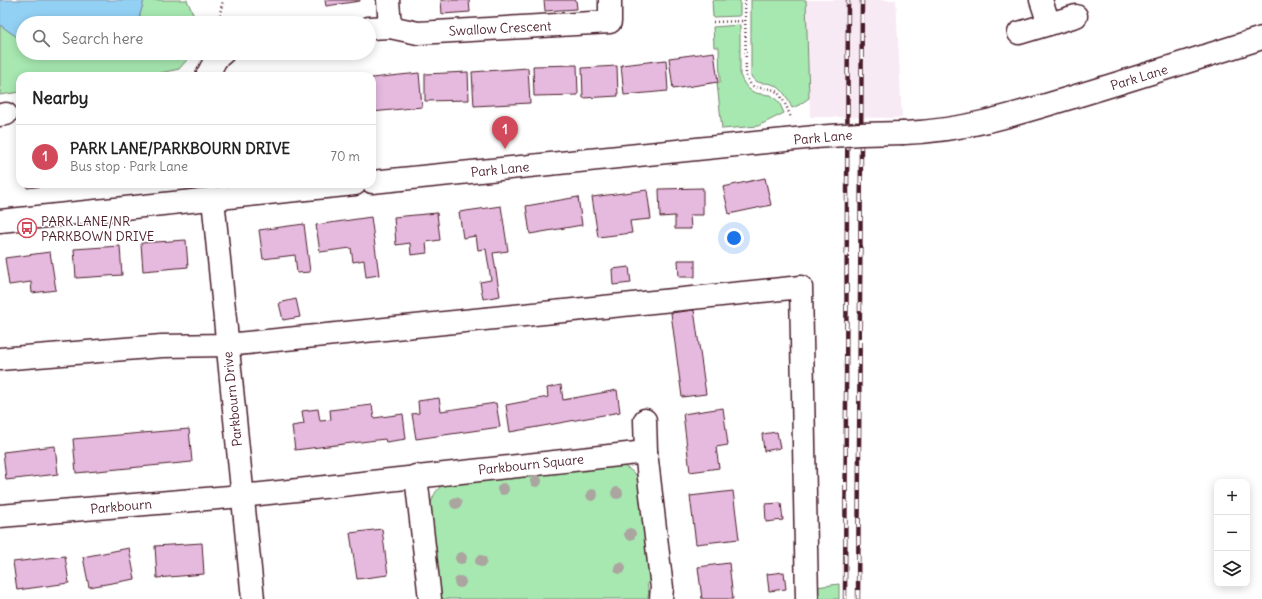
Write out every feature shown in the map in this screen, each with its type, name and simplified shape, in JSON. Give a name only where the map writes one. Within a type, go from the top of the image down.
[{"type":"street","points":[[379,28],[388,0]]},
{"type":"street","name":"Swallow Crescent","points":[[379,28],[418,33],[610,22],[610,0]]},
{"type":"street","points":[[1041,0],[1049,24]]},
{"type":"street","points":[[1019,33],[1076,16]]},
{"type":"street","name":"Park Lane","points":[[376,182],[792,139],[860,134],[930,132],[991,122],[1262,38]]},
{"type":"street","points":[[209,72],[215,60]]},
{"type":"street","points":[[0,221],[317,188]]},
{"type":"street","name":"Parkbourn Drive","points":[[213,199],[253,599]]},
{"type":"street","points":[[0,358],[162,346],[227,345],[801,287],[807,599]]},
{"type":"street","points":[[645,420],[646,452],[662,588],[661,599]]},
{"type":"street","name":"Parkbourn Square","points":[[242,496],[646,452]]},
{"type":"street","points":[[416,476],[430,599]]},
{"type":"street","name":"Parkbourn","points":[[0,516],[242,496]]},
{"type":"path","points":[[220,16],[223,0]]},
{"type":"path","points":[[745,0],[746,76],[751,85],[761,89],[773,90],[779,94],[791,117],[792,139]]},
{"type":"path","points":[[713,22],[745,21]]},
{"type":"shaded area","points":[[806,0],[896,0],[902,118],[810,117]]},
{"type":"green space","points":[[144,0],[187,0],[194,16],[140,16]]},
{"type":"green space","points":[[712,0],[740,0],[740,16],[713,17]]},
{"type":"green space","points":[[751,0],[806,0],[809,98],[792,108],[780,89],[771,84],[758,82],[751,76]]},
{"type":"green space","points":[[0,25],[16,36],[16,60],[187,60],[179,69],[165,72],[16,72],[16,93],[0,95]]},
{"type":"green space","points":[[740,25],[740,75],[745,85],[748,89],[756,93],[771,95],[779,102],[784,113],[758,126],[722,129],[717,83],[720,83],[719,47],[714,47],[713,27]]},
{"type":"green space","points":[[616,464],[623,466],[638,477],[652,582],[647,583],[649,594],[647,599],[439,599],[430,511],[431,502],[434,495],[446,482]]},
{"type":"green space","points":[[839,584],[839,599],[816,599],[816,587]]},
{"type":"water","points":[[0,0],[144,0],[140,16],[16,16],[16,36],[0,25]]},
{"type":"building","points":[[325,0],[360,0],[360,1],[326,6]]},
{"type":"building","points":[[441,0],[469,0],[470,12],[442,14]]},
{"type":"building","points":[[544,0],[576,0],[577,9],[545,11]]},
{"type":"building","points":[[714,52],[718,82],[673,89],[669,58]]},
{"type":"building","points":[[666,60],[668,91],[624,95],[621,65]]},
{"type":"building","points":[[577,65],[578,95],[534,96],[533,66]]},
{"type":"building","points":[[617,66],[618,96],[583,98],[582,68]]},
{"type":"building","points":[[528,68],[530,103],[474,106],[472,72]]},
{"type":"building","points":[[468,72],[469,100],[425,101],[425,74]]},
{"type":"building","points":[[419,73],[422,107],[376,112],[376,78]]},
{"type":"building","points":[[765,178],[771,205],[729,214],[723,187]]},
{"type":"building","points":[[703,188],[703,215],[690,215],[691,229],[675,229],[675,216],[660,217],[659,189]]},
{"type":"building","points":[[647,190],[651,219],[630,221],[632,233],[598,237],[592,197]]},
{"type":"building","points":[[578,197],[582,225],[530,234],[526,206]]},
{"type":"building","points":[[501,206],[508,251],[493,253],[500,296],[483,299],[480,282],[491,280],[486,249],[478,250],[476,236],[463,238],[459,212]]},
{"type":"building","points":[[437,213],[440,240],[426,242],[427,253],[411,255],[410,243],[396,245],[394,217]]},
{"type":"building","points":[[371,217],[379,275],[366,277],[364,260],[353,262],[351,248],[320,252],[316,225]]},
{"type":"building","points":[[304,224],[310,272],[297,273],[295,255],[263,259],[259,230]]},
{"type":"building","points":[[186,240],[188,267],[143,271],[141,243]]},
{"type":"building","points":[[120,246],[122,275],[76,278],[74,249]]},
{"type":"building","points":[[50,252],[56,290],[32,293],[31,282],[9,285],[5,258]]},
{"type":"building","points":[[678,260],[695,260],[695,277],[679,277]]},
{"type":"building","points":[[629,267],[631,283],[613,285],[612,269]]},
{"type":"building","points":[[296,299],[300,317],[283,320],[279,303]]},
{"type":"building","points":[[694,310],[706,394],[682,397],[671,313]]},
{"type":"building","points":[[561,385],[563,400],[617,390],[620,412],[510,432],[506,405],[548,397],[547,388]]},
{"type":"building","points":[[439,398],[441,411],[496,403],[500,427],[416,439],[412,414],[419,413],[418,401]]},
{"type":"building","points":[[372,405],[374,418],[403,414],[406,439],[386,442],[385,439],[295,450],[292,426],[304,424],[302,411],[318,409],[320,421],[331,420],[330,410]]},
{"type":"building","points":[[723,408],[728,445],[716,447],[719,468],[690,472],[683,414]]},
{"type":"building","points":[[189,429],[192,462],[76,473],[73,439]]},
{"type":"building","points":[[777,432],[780,448],[764,451],[762,434]]},
{"type":"building","points":[[55,446],[58,474],[6,480],[3,452]]},
{"type":"building","points":[[733,491],[739,539],[696,544],[690,496]]},
{"type":"building","points":[[781,503],[783,520],[766,522],[765,504]]},
{"type":"building","points":[[382,529],[388,575],[357,579],[350,533]]},
{"type":"building","points":[[202,543],[204,574],[157,578],[155,546]]},
{"type":"building","points":[[129,548],[135,579],[89,587],[83,557]]},
{"type":"building","points":[[65,556],[69,583],[17,590],[13,562]]},
{"type":"building","points":[[729,563],[733,599],[702,599],[698,567]]},
{"type":"building","points":[[784,572],[786,589],[769,591],[767,574]]},
{"type":"railway","points":[[845,599],[848,0]]},
{"type":"railway","points":[[858,599],[862,0]]},
{"type":"place","name":"PARK LANE/PARKBOURN DRIVE","points":[[505,149]]},
{"type":"place","name":"PARK LANE/NR PARKBOWN DRIVE","points":[[27,228]]}]
